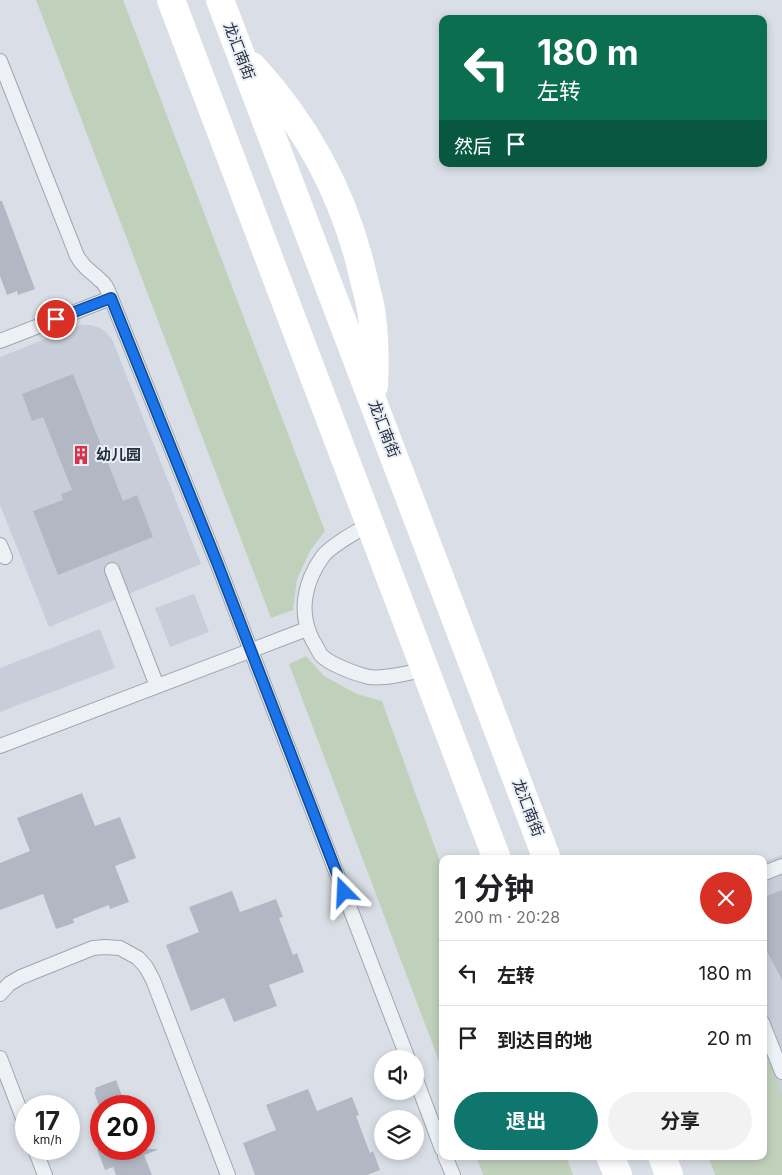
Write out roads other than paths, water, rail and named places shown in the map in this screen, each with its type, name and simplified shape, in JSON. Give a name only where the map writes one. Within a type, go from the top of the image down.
[{"type":"main road","points":[[171,0],[495,855]]},
{"type":"main road","name":"龙汇南街","points":[[220,0],[545,855]]},
{"type":"main road","points":[[240,52],[270,86],[305,134],[335,188],[358,250],[372,316],[375,367],[374,403]]},
{"type":"main road","points":[[612,1160],[618,1175]]},
{"type":"main road","points":[[663,1160],[669,1175]]},
{"type":"lane","points":[[0,61],[77,256],[85,268],[100,279],[111,298],[218,565],[405,1050]]},
{"type":"lane","points":[[0,341],[111,298]]},
{"type":"lane","points":[[370,524],[350,535],[324,555],[310,578],[304,599],[307,629],[321,655],[344,669],[370,677],[407,674],[425,669]]},
{"type":"lane","points":[[112,570],[157,686]]},
{"type":"lane","points":[[0,746],[307,629]]},
{"type":"lane","points":[[767,872],[782,866]]},
{"type":"lane","points":[[0,994],[9,984],[21,977],[93,948],[120,948],[138,958],[146,967],[153,980],[228,1175]]},
{"type":"lane","points":[[767,1034],[782,1072]]},
{"type":"lane","points":[[0,1058],[14,1096]]},
{"type":"lane","points":[[0,1082],[14,1096]]},
{"type":"lane","points":[[424,1100],[439,1141]]},
{"type":"lane","points":[[39,1160],[45,1175]]},
{"type":"lane","points":[[447,1160],[453,1175]]},
{"type":"place","name":"幼儿园","points":[[81,455]]}]
